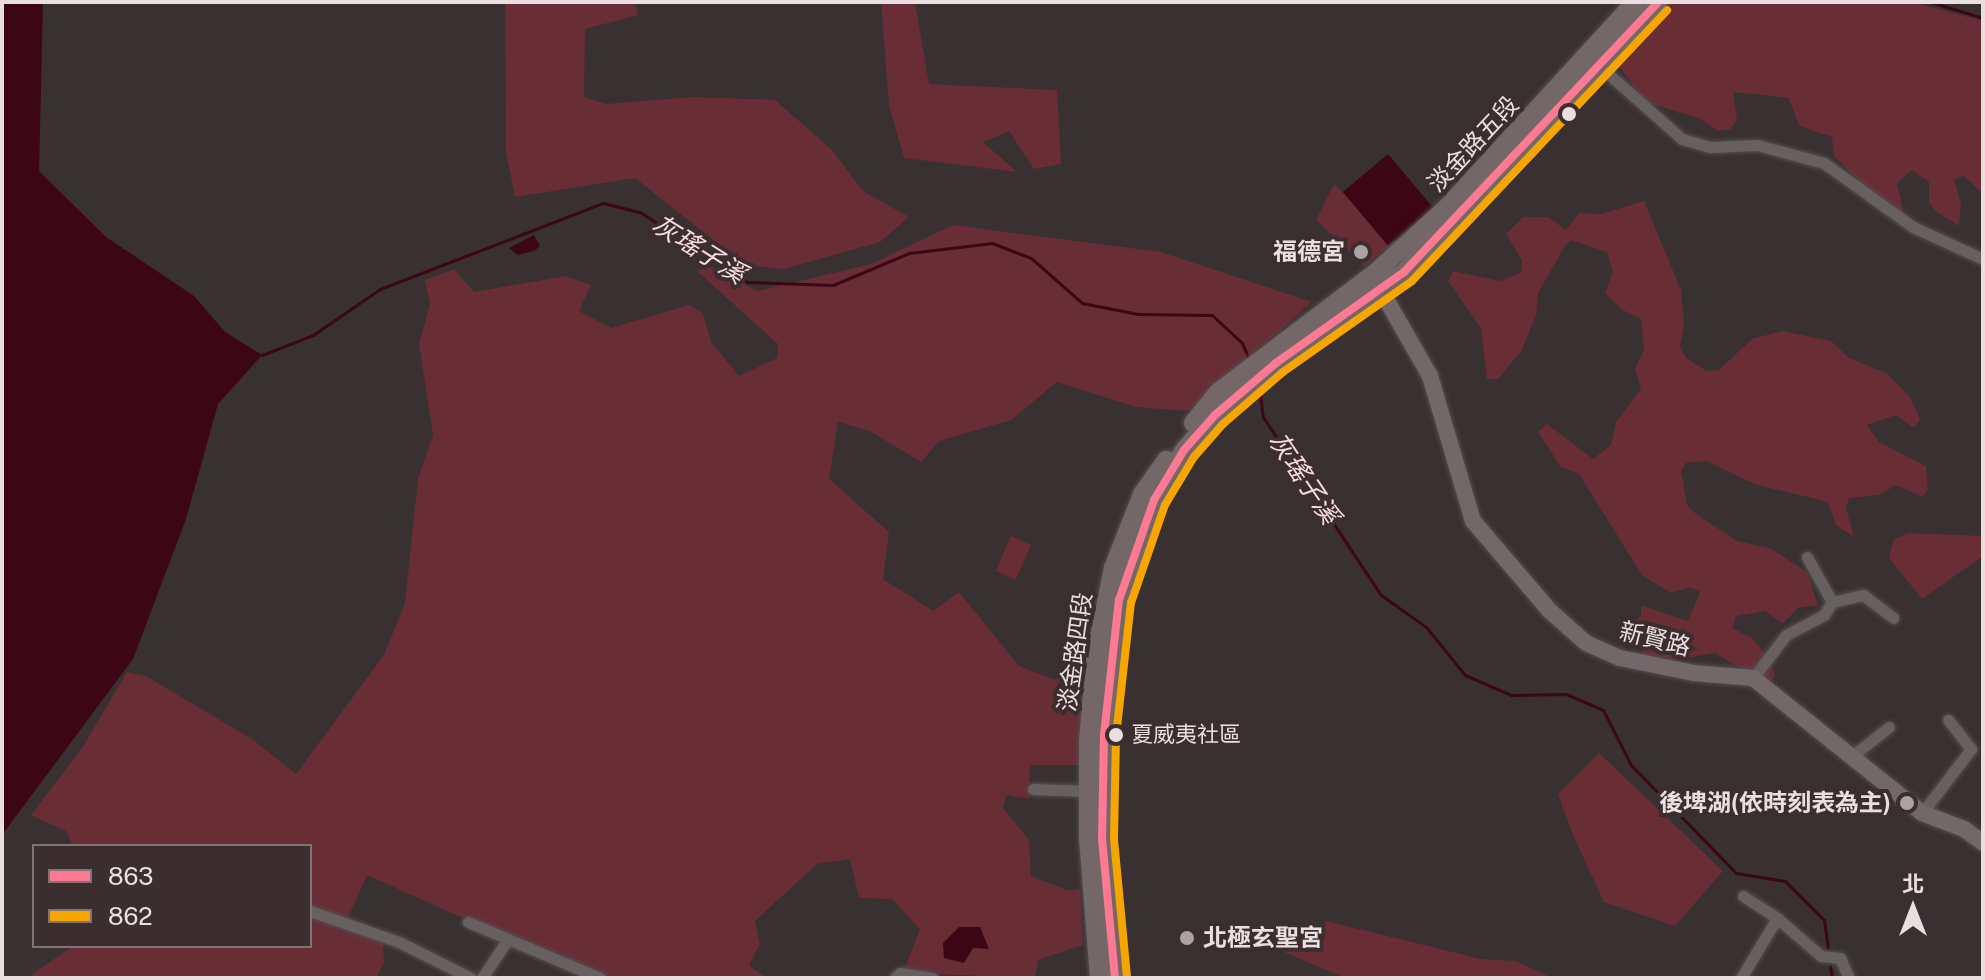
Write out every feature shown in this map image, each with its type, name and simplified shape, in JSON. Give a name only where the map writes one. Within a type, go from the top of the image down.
[{"type":"main road","name":"淡金路五段","points":[[1594,62],[1635,2]]},
{"type":"main road","name":"淡金路五段","points":[[1272,358],[1332,304],[1376,281],[1449,205],[1658,2]]},
{"type":"main road","points":[[1241,382],[1376,281]]},
{"type":"main road","name":"淡金路四段","points":[[1099,978],[1088,791],[1095,657],[1113,568],[1142,494],[1217,393],[1241,382]]},
{"type":"main road","name":"淡金路四段","points":[[1115,978],[1101,789],[1119,600],[1154,500],[1184,450],[1241,382]]},
{"type":"street","points":[[1594,62],[1682,139],[1710,147],[1757,145],[1824,163],[1913,227],[1983,259]]},
{"type":"street","name":"新賢路","points":[[1376,281],[1430,376],[1473,521],[1550,611],[1586,643],[1620,658],[1694,673],[1753,678]]},
{"type":"street","points":[[1807,557],[1832,602]]},
{"type":"street","points":[[1893,618],[1863,595],[1832,602],[1824,615],[1786,635],[1753,678],[1922,813],[1964,829],[1983,843]]},
{"type":"street","points":[[1922,813],[1971,749],[1948,720]]},
{"type":"street","points":[[1852,756],[1889,727]]},
{"type":"street","points":[[1033,789],[1088,791]]},
{"type":"street","points":[[1743,896],[1777,918],[1821,956],[1840,958],[1849,978]]},
{"type":"street","points":[[312,912],[399,942],[471,978]]},
{"type":"street","points":[[1741,978],[1777,918]]},
{"type":"street","points":[[468,922],[600,978]]},
{"type":"street","points":[[482,978],[508,939]]},
{"type":"street","points":[[895,978],[900,973],[933,978]]},
{"type":"shaded area","points":[[2,2],[43,2],[39,171],[106,237],[194,296],[225,332],[262,355],[218,404],[186,519],[133,659],[2,835]]},
{"type":"shaded area","points":[[505,2],[635,2],[638,15],[585,29],[584,97],[606,104],[693,97],[775,100],[832,150],[863,191],[909,217],[880,242],[784,269],[745,265],[635,178],[515,197],[506,152]]},
{"type":"shaded area","points":[[881,2],[915,2],[929,84],[1057,90],[1061,164],[1034,169],[1009,131],[983,142],[1017,172],[904,158],[889,105]]},
{"type":"shaded area","points":[[1661,2],[1912,2],[1983,21],[1983,194],[1964,176],[1954,179],[1961,204],[1959,226],[1935,211],[1929,202],[1929,182],[1912,170],[1897,183],[1904,215],[1886,208],[1834,156],[1832,137],[1799,126],[1789,98],[1733,92],[1737,119],[1731,129],[1718,131],[1699,118],[1645,102],[1616,62]]},
{"type":"shaded area","points":[[1388,154],[1433,208],[1388,246],[1343,192]]},
{"type":"shaded area","points":[[1334,184],[1395,242],[1364,266],[1316,220]]},
{"type":"shaded area","points":[[1644,201],[1681,290],[1684,325],[1680,347],[1686,358],[1707,371],[1719,370],[1752,339],[1782,331],[1831,341],[1849,358],[1886,373],[1910,397],[1920,419],[1914,428],[1896,415],[1867,425],[1879,442],[1926,466],[1928,489],[1922,497],[1896,485],[1879,495],[1849,498],[1846,508],[1854,537],[1836,525],[1829,505],[1821,500],[1757,485],[1706,461],[1686,463],[1681,471],[1687,505],[1696,514],[1737,541],[1770,548],[1807,572],[1818,605],[1798,608],[1783,623],[1765,611],[1736,616],[1732,628],[1752,638],[1768,658],[1775,675],[1768,685],[1715,653],[1651,664],[1640,661],[1645,640],[1633,623],[1641,616],[1641,605],[1688,621],[1700,592],[1690,587],[1671,593],[1642,575],[1579,474],[1561,467],[1538,432],[1547,424],[1593,459],[1611,445],[1616,422],[1641,389],[1635,369],[1644,350],[1641,319],[1621,309],[1605,293],[1613,272],[1607,252],[1571,240],[1564,248],[1538,293],[1536,315],[1522,350],[1498,379],[1487,379],[1481,328],[1448,281],[1453,271],[1500,281],[1521,273],[1522,260],[1506,234],[1523,217],[1548,217],[1566,230],[1579,213],[1601,214]]},
{"type":"shaded area","points":[[953,225],[1161,252],[1312,302],[1188,411],[1136,407],[1057,382],[1011,420],[939,441],[921,462],[870,431],[838,422],[829,479],[889,532],[883,579],[933,611],[959,592],[1019,666],[1056,680],[1065,663],[1084,665],[1079,765],[1030,765],[1029,799],[1006,795],[1003,808],[1029,840],[1031,876],[1067,890],[1080,889],[1083,945],[1038,960],[1035,978],[903,973],[920,929],[892,899],[859,898],[850,859],[817,864],[755,921],[760,944],[749,965],[766,978],[596,978],[367,875],[347,920],[383,939],[384,963],[376,978],[27,978],[70,948],[312,948],[312,844],[72,844],[66,831],[31,815],[82,748],[127,672],[146,676],[252,739],[296,774],[384,655],[405,603],[418,479],[433,435],[419,344],[430,304],[425,280],[454,269],[474,292],[566,276],[591,285],[579,311],[611,328],[689,305],[703,313],[711,342],[739,376],[777,358],[778,344],[697,271],[711,267],[758,291],[871,264]]},
{"type":"shaded area","points":[[534,235],[540,246],[534,251],[518,255],[509,248]]},
{"type":"shaded area","points":[[1908,533],[1983,536],[1983,556],[1922,599],[1889,558],[1894,539]]},
{"type":"shaded area","points":[[1011,536],[1031,545],[1016,580],[996,571]]},
{"type":"shaded area","points":[[1599,753],[1723,871],[1675,926],[1604,902],[1573,835],[1558,794]]},
{"type":"shaded area","points":[[1326,921],[1481,959],[1516,961],[1552,978],[1345,978],[1249,937],[1262,927],[1321,943]]},
{"type":"shaded area","points":[[959,927],[980,927],[989,949],[973,948],[964,963],[944,958],[943,943]]},
{"type":"waterway","points":[[1931,2],[1983,18]]},
{"type":"waterway","name":"灰瑤子溪","points":[[262,355],[313,335],[380,289],[603,203],[640,212],[747,282],[833,285],[909,253],[992,243],[1031,258],[1082,303],[1138,314],[1212,315],[1242,343],[1250,361]]},
{"type":"waterway","name":"灰瑤子溪","points":[[1259,386],[1263,417],[1381,595],[1426,627],[1465,675],[1511,695],[1566,694],[1603,710],[1631,765],[1736,873],[1785,881],[1824,920],[1828,948]]},
{"type":"waterway","name":"灰瑤子溪","points":[[1830,966],[1832,978]]},
{"type":"transit line","name":"863","points":[[1115,978],[1102,839],[1104,735],[1119,600],[1154,500],[1184,450],[1215,415],[1276,363],[1404,272],[1658,2]]},
{"type":"transit line","name":"862","points":[[1127,977],[1114,839],[1116,736],[1131,603],[1165,505],[1194,457],[1223,424],[1283,372],[1412,281],[1667,10]]},
{"type":"place","name":"福德宮","points":[[1361,252]]},
{"type":"place","name":"夏威夷社區","points":[[1116,735]]},
{"type":"place","name":"後埤湖(依時刻表為主)","points":[[1907,803]]},
{"type":"place","name":"北極玄聖宮","points":[[1187,938]]}]
